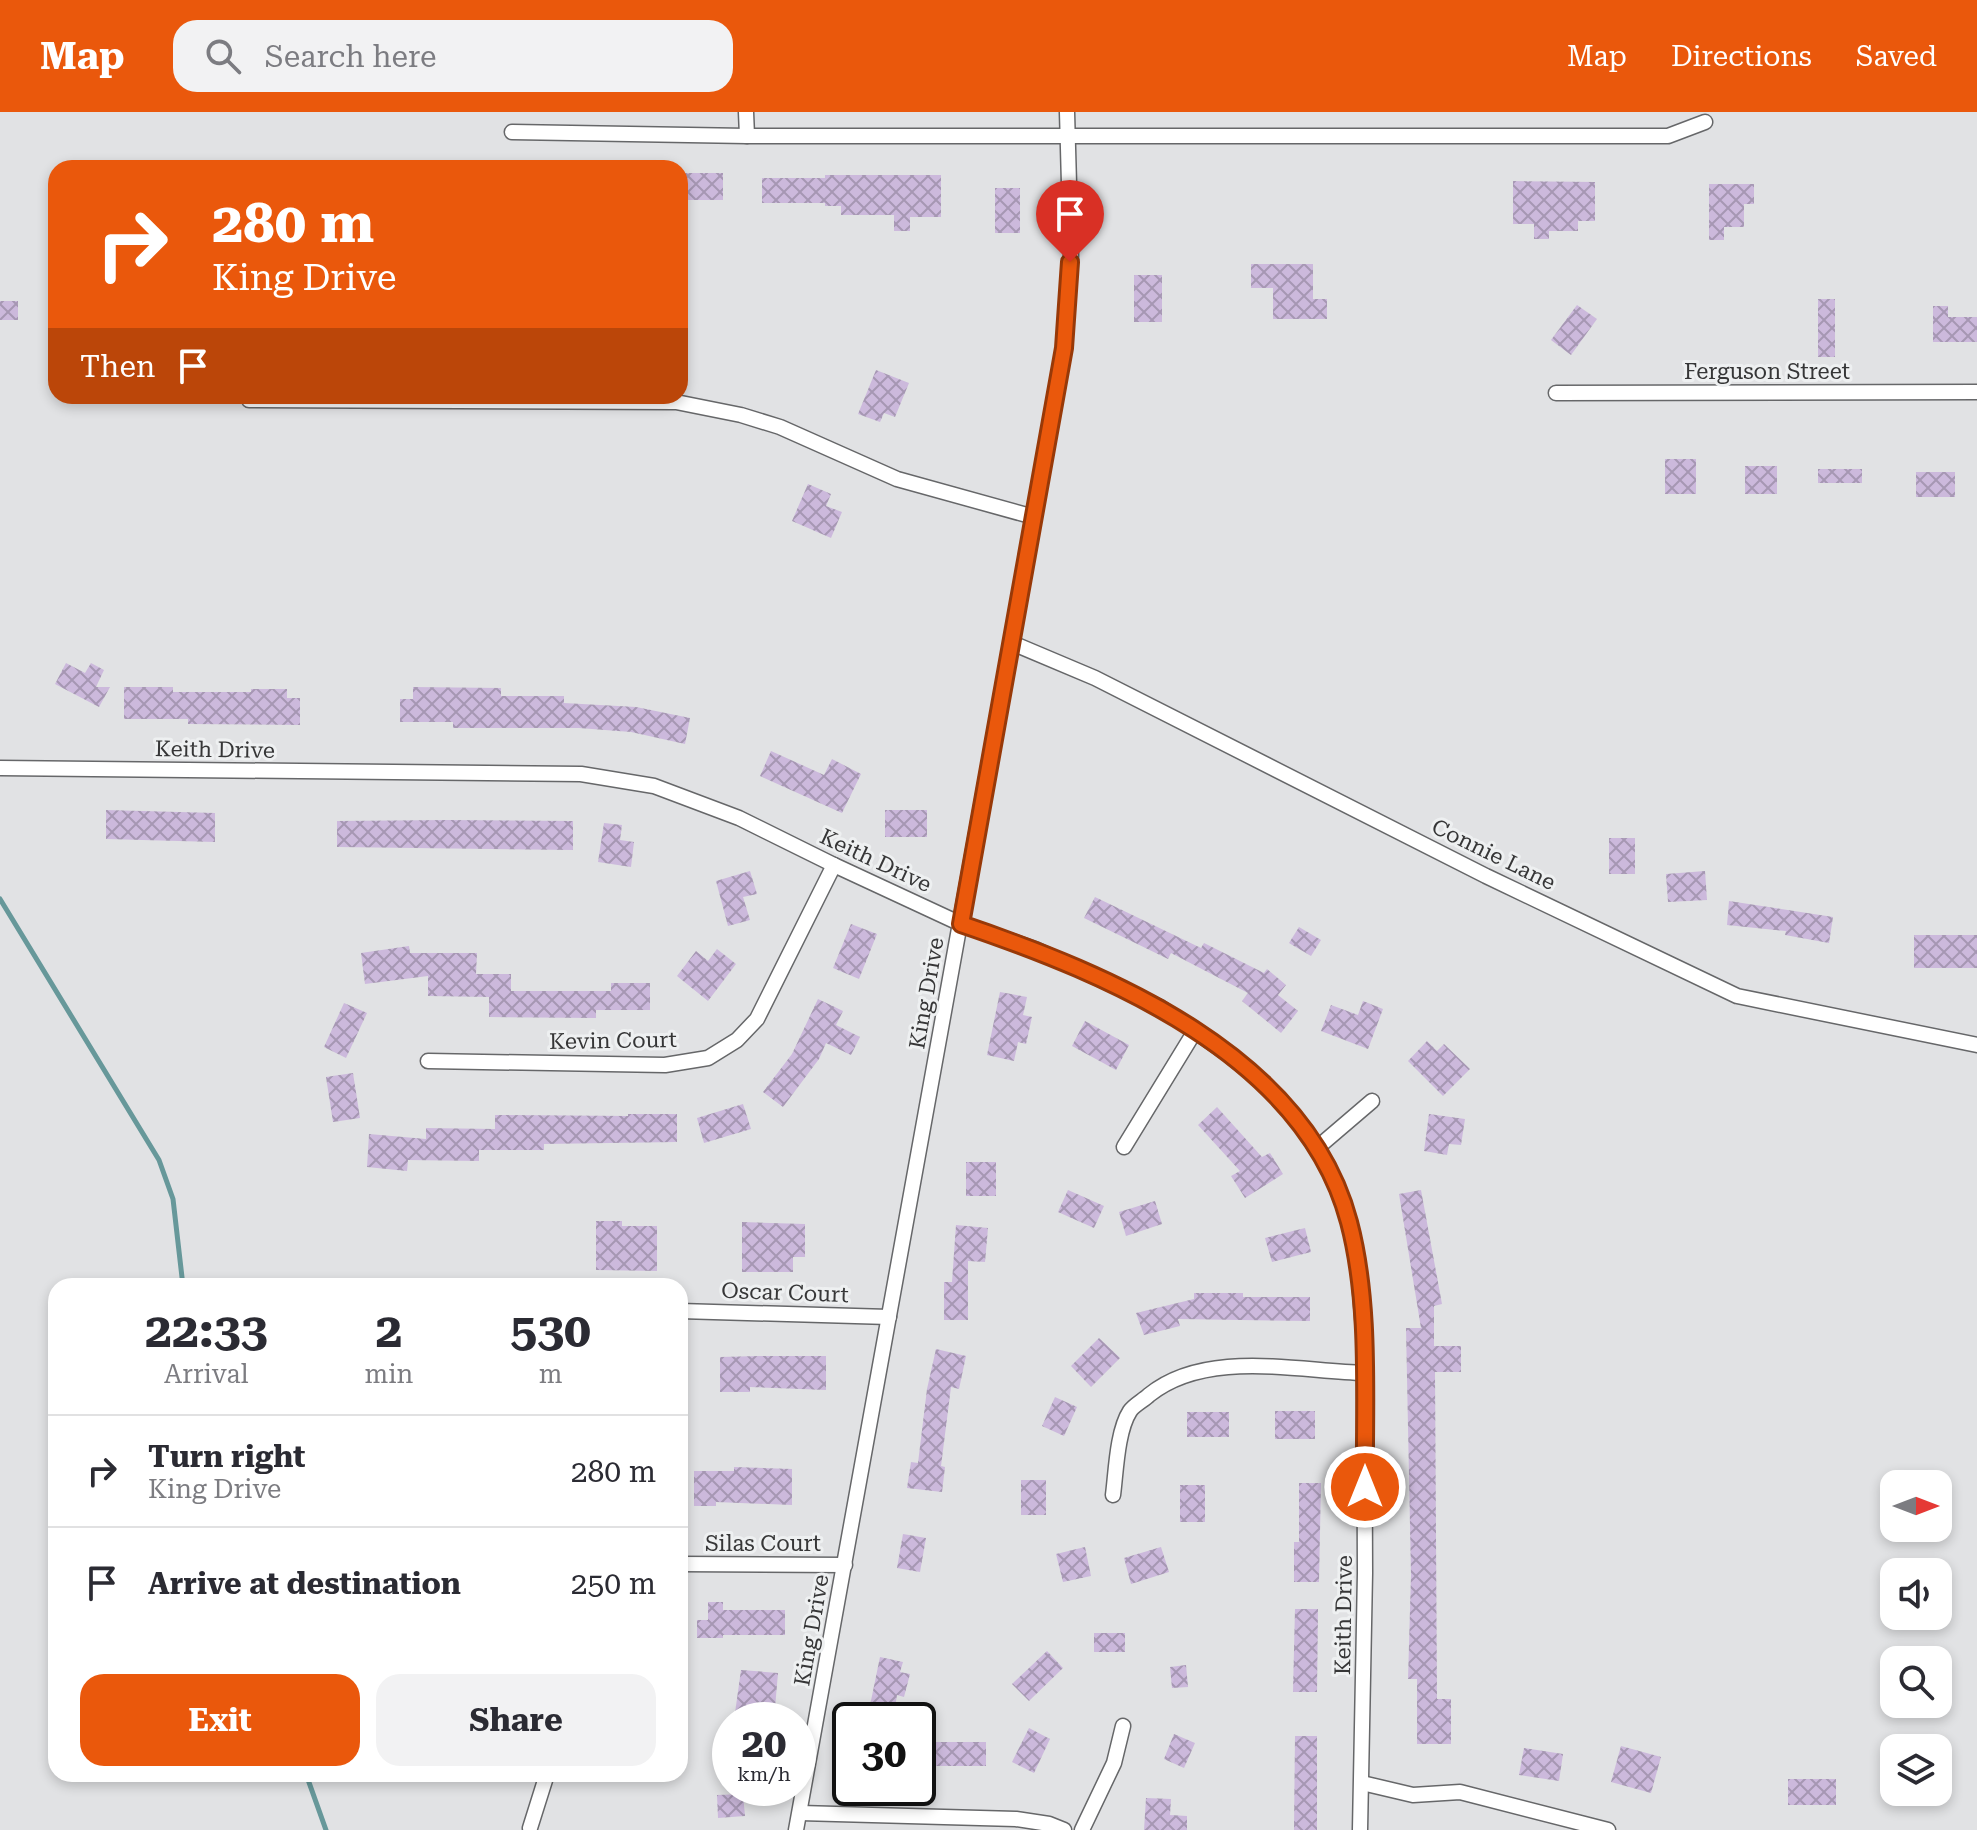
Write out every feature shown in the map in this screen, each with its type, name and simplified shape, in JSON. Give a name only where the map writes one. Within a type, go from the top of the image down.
[{"type":"street","points":[[746,112],[747,136]]},
{"type":"street","name":"King Drive","points":[[796,1830],[1064,348],[1071,256],[1067,112]]},
{"type":"street","points":[[512,132],[747,136],[1668,136],[1705,122]]},
{"type":"street","name":"Ferguson Street","points":[[1556,393],[1977,392]]},
{"type":"street","points":[[686,404],[780,427],[897,479],[1034,517]]},
{"type":"street","name":"Connie Lane","points":[[1012,643],[1095,678],[1486,876],[1737,996],[1977,1045]]},
{"type":"street","name":"Keith Drive","points":[[0,768],[581,774],[654,786],[739,818],[961,924],[1035,949],[1160,1007],[1262,1082],[1299,1122],[1329,1169],[1349,1220],[1358,1266],[1364,1373],[1365,1573],[1360,1830]]},
{"type":"street","name":"Kevin Court","points":[[428,1061],[665,1065],[708,1058],[737,1040],[757,1019],[834,865]]},
{"type":"street","points":[[1124,1147],[1195,1031]]},
{"type":"street","points":[[1317,1148],[1372,1101]]},
{"type":"street","name":"Oscar Court","points":[[688,1311],[889,1317]]},
{"type":"street","points":[[1113,1495],[1119,1443],[1130,1411],[1155,1391],[1185,1375],[1215,1367],[1364,1373]]},
{"type":"street","name":"Silas Court","points":[[688,1564],[845,1565]]},
{"type":"street","points":[[1082,1830],[1114,1763],[1123,1726]]},
{"type":"street","points":[[530,1828],[544,1782]]},
{"type":"street","points":[[1362,1783],[1413,1795],[1460,1792],[1608,1830]]},
{"type":"street","points":[[800,1813],[1016,1819],[1049,1824],[1064,1830]]},
{"type":"building","points":[[688,173],[723,173],[723,200],[688,200]]},
{"type":"building","points":[[825,175],[941,175],[941,217],[910,217],[910,231],[894,231],[894,215],[841,215],[841,206],[825,206],[825,203],[762,203],[762,178],[825,178]]},
{"type":"building","points":[[1513,181],[1595,182],[1595,221],[1578,221],[1578,231],[1549,231],[1549,239],[1534,239],[1534,224],[1513,224]]},
{"type":"building","points":[[1709,184],[1754,184],[1754,204],[1744,204],[1744,227],[1724,227],[1724,240],[1709,240]]},
{"type":"building","points":[[995,188],[1020,188],[1020,233],[995,233]]},
{"type":"building","points":[[1251,264],[1313,264],[1313,299],[1327,299],[1327,319],[1273,319],[1273,288],[1251,288]]},
{"type":"building","points":[[1134,275],[1162,275],[1162,322],[1134,322]]},
{"type":"building","points":[[1818,299],[1835,299],[1835,357],[1818,357]]},
{"type":"building","points":[[0,301],[18,301],[18,320],[0,320]]},
{"type":"building","points":[[1577,305],[1597,319],[1571,355],[1551,340]]},
{"type":"building","points":[[1933,306],[1948,306],[1948,317],[1977,317],[1977,342],[1933,342]]},
{"type":"building","points":[[876,370],[909,383],[895,417],[884,413],[880,422],[858,414]]},
{"type":"building","points":[[1665,459],[1696,459],[1696,494],[1665,494]]},
{"type":"building","points":[[1745,466],[1777,466],[1777,494],[1745,494]]},
{"type":"building","points":[[1818,469],[1862,469],[1862,483],[1818,483]]},
{"type":"building","points":[[1916,472],[1955,472],[1955,497],[1916,497]]},
{"type":"building","points":[[808,484],[831,494],[826,506],[842,512],[831,538],[792,521]]},
{"type":"building","points":[[66,663],[85,673],[91,663],[104,670],[96,687],[110,687],[99,707],[55,684]]},
{"type":"building","points":[[124,687],[173,687],[173,692],[287,689],[287,698],[300,698],[300,725],[188,724],[188,719],[124,719]]},
{"type":"building","points":[[413,687],[501,688],[501,696],[564,696],[564,703],[636,707],[690,718],[685,744],[631,732],[579,728],[453,728],[453,722],[400,722],[400,699],[413,699]]},
{"type":"building","points":[[771,751],[824,775],[832,759],[861,774],[842,813],[760,776]]},
{"type":"building","points":[[106,810],[215,813],[215,842],[106,839]]},
{"type":"building","points":[[885,810],[927,810],[927,837],[885,837]]},
{"type":"building","points":[[337,821],[573,821],[573,850],[337,847]]},
{"type":"building","points":[[604,823],[622,825],[620,840],[634,842],[631,867],[598,862]]},
{"type":"building","points":[[1609,838],[1635,838],[1635,874],[1609,874]]},
{"type":"building","points":[[750,871],[757,894],[743,897],[750,920],[728,926],[716,881]]},
{"type":"building","points":[[1705,871],[1707,900],[1668,902],[1666,874]]},
{"type":"building","points":[[1095,897],[1201,948],[1204,943],[1264,973],[1267,969],[1286,985],[1278,995],[1298,1011],[1281,1033],[1242,1001],[1248,993],[1171,953],[1168,959],[1084,918]]},
{"type":"building","points":[[1729,901],[1833,917],[1829,943],[1785,935],[1786,931],[1727,925]]},
{"type":"building","points":[[851,924],[877,934],[859,979],[833,968]]},
{"type":"building","points":[[1299,927],[1321,940],[1311,956],[1289,943]]},
{"type":"building","points":[[1914,935],[1977,935],[1977,968],[1914,968]]},
{"type":"building","points":[[409,946],[410,953],[477,953],[476,974],[511,974],[511,991],[611,991],[611,983],[650,983],[650,1010],[596,1010],[596,1018],[489,1017],[489,997],[428,996],[428,976],[365,984],[361,953]]},
{"type":"building","points":[[717,949],[736,964],[708,1001],[677,976],[696,951],[708,961]]},
{"type":"building","points":[[1000,992],[1027,997],[1023,1015],[1032,1017],[1026,1044],[1018,1042],[1014,1061],[987,1055]]},
{"type":"building","points":[[818,999],[843,1011],[836,1025],[860,1037],[851,1055],[826,1043],[819,1059],[783,1107],[763,1092],[792,1054]]},
{"type":"building","points":[[1363,1001],[1383,1009],[1368,1049],[1321,1031],[1331,1005],[1358,1015]]},
{"type":"building","points":[[344,1003],[367,1013],[346,1058],[324,1047]]},
{"type":"building","points":[[1085,1021],[1129,1045],[1116,1070],[1072,1046]]},
{"type":"building","points":[[1427,1041],[1437,1051],[1444,1044],[1470,1069],[1443,1096],[1408,1061]]},
{"type":"building","points":[[353,1073],[360,1118],[333,1122],[326,1077]]},
{"type":"building","points":[[743,1104],[751,1129],[704,1143],[697,1118]]},
{"type":"building","points":[[1217,1107],[1262,1157],[1270,1153],[1283,1174],[1245,1198],[1231,1176],[1240,1171],[1198,1125]]},
{"type":"building","points":[[677,1114],[677,1142],[544,1144],[544,1150],[479,1150],[479,1161],[408,1160],[407,1171],[367,1167],[369,1134],[426,1139],[426,1128],[495,1129],[495,1115]]},
{"type":"building","points":[[1429,1114],[1465,1119],[1461,1145],[1449,1144],[1447,1155],[1424,1151]]},
{"type":"building","points":[[966,1162],[996,1162],[996,1196],[966,1196]]},
{"type":"building","points":[[1068,1190],[1104,1206],[1094,1228],[1058,1212]]},
{"type":"building","points":[[1421,1190],[1442,1304],[1434,1306],[1434,1346],[1461,1346],[1461,1372],[1435,1372],[1437,1699],[1451,1699],[1451,1744],[1417,1744],[1417,1679],[1408,1679],[1411,1575],[1406,1328],[1421,1328],[1399,1194]]},
{"type":"building","points":[[1155,1201],[1162,1224],[1126,1236],[1119,1212]]},
{"type":"building","points":[[596,1221],[622,1221],[622,1226],[657,1226],[657,1271],[596,1270]]},
{"type":"building","points":[[742,1222],[805,1224],[805,1257],[793,1257],[793,1272],[742,1272]]},
{"type":"building","points":[[956,1225],[988,1228],[985,1262],[968,1261],[968,1320],[944,1320],[944,1282],[952,1282]]},
{"type":"building","points":[[1305,1228],[1311,1252],[1272,1262],[1265,1238]]},
{"type":"building","points":[[1194,1293],[1310,1297],[1310,1321],[1178,1319],[1180,1326],[1144,1335],[1136,1313],[1194,1299]]},
{"type":"building","points":[[1099,1338],[1120,1358],[1091,1387],[1071,1366]]},
{"type":"building","points":[[936,1349],[966,1356],[959,1389],[951,1387],[941,1466],[945,1467],[942,1492],[907,1488],[911,1462],[918,1463],[927,1389]]},
{"type":"building","points":[[826,1356],[826,1390],[750,1387],[750,1392],[720,1392],[720,1357]]},
{"type":"building","points":[[1055,1397],[1077,1407],[1064,1436],[1042,1426]]},
{"type":"building","points":[[1275,1411],[1315,1411],[1315,1439],[1275,1439]]},
{"type":"building","points":[[1187,1412],[1229,1412],[1229,1437],[1187,1437]]},
{"type":"building","points":[[734,1467],[792,1469],[792,1505],[716,1502],[716,1506],[694,1506],[694,1471],[734,1471]]},
{"type":"building","points":[[1021,1480],[1046,1480],[1046,1515],[1021,1515]]},
{"type":"building","points":[[1299,1483],[1321,1483],[1319,1582],[1294,1582],[1294,1542],[1299,1542]]},
{"type":"building","points":[[1180,1485],[1205,1485],[1205,1522],[1180,1522]]},
{"type":"building","points":[[903,1534],[926,1538],[920,1572],[897,1568]]},
{"type":"building","points":[[1085,1547],[1091,1576],[1063,1582],[1056,1554]]},
{"type":"building","points":[[1161,1547],[1169,1572],[1131,1584],[1124,1558]]},
{"type":"building","points":[[708,1602],[723,1602],[723,1610],[785,1610],[785,1635],[697,1638],[697,1620],[708,1620]]},
{"type":"building","points":[[1295,1609],[1318,1609],[1317,1692],[1293,1692]]},
{"type":"building","points":[[1094,1633],[1125,1633],[1125,1652],[1094,1652]]},
{"type":"building","points":[[1047,1651],[1063,1668],[1029,1701],[1012,1684]]},
{"type":"building","points":[[880,1657],[903,1662],[900,1672],[910,1674],[904,1697],[897,1695],[896,1702],[871,1702]]},
{"type":"building","points":[[1186,1665],[1188,1687],[1172,1688],[1170,1667]]},
{"type":"building","points":[[741,1670],[778,1673],[776,1702],[737,1702]]},
{"type":"building","points":[[1029,1728],[1050,1739],[1034,1773],[1012,1762]]},
{"type":"building","points":[[1174,1734],[1195,1743],[1184,1768],[1164,1759]]},
{"type":"building","points":[[1295,1736],[1317,1736],[1317,1830],[1294,1830]]},
{"type":"building","points":[[936,1742],[986,1742],[986,1766],[936,1766]]},
{"type":"building","points":[[1621,1746],[1661,1757],[1651,1793],[1611,1782]]},
{"type":"building","points":[[1524,1748],[1563,1754],[1559,1781],[1519,1775]]},
{"type":"building","points":[[1788,1779],[1836,1779],[1836,1805],[1788,1805]]},
{"type":"building","points":[[1146,1798],[1171,1799],[1170,1815],[1187,1816],[1187,1830],[1144,1830]]},
{"type":"building","points":[[717,1806],[744,1806],[745,1816],[718,1818]]},
{"type":"waterway","points":[[0,899],[159,1160],[173,1199],[182,1278]]},
{"type":"waterway","points":[[309,1782],[326,1830]]},
{"type":"route","points":[[1070,262],[1064,348],[961,924],[1035,949],[1160,1007],[1262,1082],[1299,1122],[1329,1169],[1349,1220],[1358,1266],[1364,1340],[1365,1487]]}]
